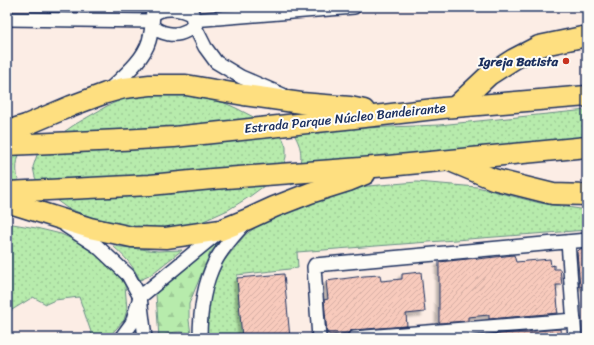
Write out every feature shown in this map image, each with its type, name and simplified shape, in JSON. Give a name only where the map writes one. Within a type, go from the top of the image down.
[{"type":"highway","points":[[456,106],[489,75],[514,59],[539,46],[587,36]]},
{"type":"highway","points":[[7,131],[26,125],[106,93],[124,88],[150,85],[186,86],[301,103],[350,107],[383,115]]},
{"type":"highway","name":"Estrada Parque Núcleo Bandeirante","points":[[7,145],[174,137],[456,106],[587,96]]},
{"type":"highway","points":[[7,192],[150,185],[388,166],[587,147]]},
{"type":"highway","points":[[448,160],[493,179],[553,194],[587,195]]},
{"type":"highway","points":[[7,202],[90,228],[132,237],[166,238],[221,230],[310,193],[388,166]]},
{"type":"street","points":[[106,93],[146,50],[149,41],[152,18],[158,11],[169,9],[183,11],[193,17],[354,7]]},
{"type":"street","points":[[152,18],[155,30],[174,34],[186,31],[193,17]]},
{"type":"street","points":[[193,17],[205,47],[216,62],[241,77],[301,103]]},
{"type":"street","points":[[7,19],[152,18]]},
{"type":"street","points":[[49,215],[97,246],[128,275],[140,297],[145,338]]},
{"type":"street","points":[[200,338],[202,298],[215,261],[248,219]]},
{"type":"street","points":[[122,338],[132,323],[140,297],[221,230]]},
{"type":"street","points":[[319,338],[315,265],[587,240]]},
{"type":"street","points":[[568,242],[575,338]]},
{"type":"street","points":[[354,338],[574,320]]},
{"type":"shaded area","points":[[7,7],[139,7],[139,10]]},
{"type":"green space","points":[[159,91],[204,97],[220,101],[274,128],[283,139],[286,147],[286,157],[283,167],[268,183],[228,210],[197,224],[162,230],[111,225],[67,208],[39,185],[35,177],[33,167],[37,155],[58,136],[107,106],[123,99]]},
{"type":"green space","points":[[587,110],[587,143],[310,178],[291,185],[300,165],[301,154],[297,139],[291,129],[325,126],[364,128],[439,125]]},
{"type":"green space","points":[[18,153],[17,175],[22,194],[7,191],[7,155]]},
{"type":"green space","points":[[417,182],[477,187],[540,203],[587,210],[587,230],[297,252],[298,268],[237,275],[244,338],[206,338],[205,313],[212,286],[224,261],[245,235],[272,215],[335,191],[368,186]]},
{"type":"green space","points":[[7,223],[61,234],[76,241],[112,265],[125,285],[127,310],[124,320],[108,338],[93,338],[79,297],[55,300],[46,304],[33,297],[7,313]]},
{"type":"green space","points":[[224,237],[210,253],[189,304],[191,334],[175,332],[159,338],[156,294],[158,288]]},
{"type":"green space","points":[[113,246],[158,251],[182,250],[149,276],[140,280],[122,254]]},
{"type":"building","points":[[587,248],[587,286],[580,287],[577,252],[580,249]]},
{"type":"building","points":[[514,255],[516,262],[550,259],[551,266],[554,265],[554,269],[560,269],[562,285],[556,285],[558,313],[489,319],[489,315],[468,317],[468,321],[439,323],[439,262]]},
{"type":"building","points":[[421,272],[425,312],[406,314],[407,326],[353,330],[348,333],[331,335],[327,333],[324,300],[328,299],[326,281],[380,275],[381,281],[402,279],[402,274]]},
{"type":"building","points":[[284,274],[290,338],[242,338],[237,278]]},
{"type":"building","points":[[560,329],[561,338],[489,338],[489,335]]},
{"type":"place","name":"Igreja Batista","points":[[566,61]]}]
